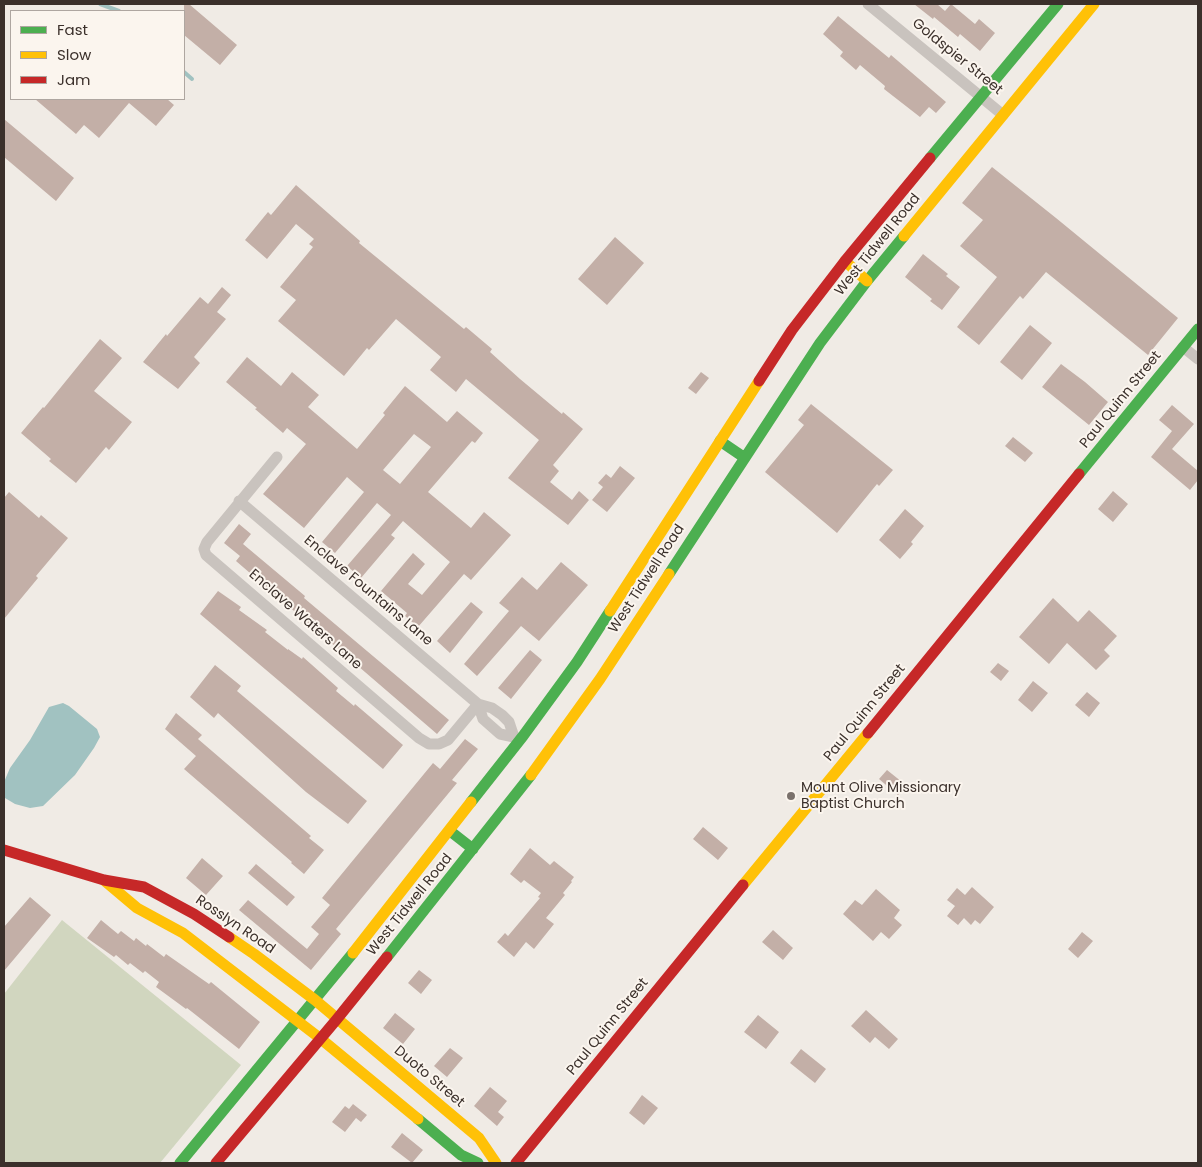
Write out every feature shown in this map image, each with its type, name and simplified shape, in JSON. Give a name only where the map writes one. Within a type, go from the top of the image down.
[{"type":"main road","name":"West Tidwell Road","points":[[180,1163],[315,1000],[450,831],[517,739],[577,662],[792,330],[845,261],[1058,4]]},
{"type":"main road","name":"West Tidwell Road","points":[[220,1162],[321,1039],[550,750],[592,690],[820,343],[867,281],[1094,4]]},
{"type":"main road","points":[[845,261],[867,281]]},
{"type":"main road","name":"Paul Quinn Street","points":[[516,1163],[1198,329]]},
{"type":"main road","points":[[720,441],[744,458]]},
{"type":"main road","points":[[450,831],[473,849]]},
{"type":"main road","name":"Rosslyn Road","points":[[4,850],[104,880],[144,887],[194,914],[254,954],[337,1019]]},
{"type":"main road","name":"Rosslyn Road","points":[[104,880],[137,908],[183,933],[321,1039]]},
{"type":"main road","name":"Duoto Street","points":[[337,1019],[480,1138],[496,1163]]},
{"type":"main road","points":[[321,1039],[460,1155],[478,1163]]},
{"type":"street","name":"Goldspier Street","points":[[868,4],[1003,115]]},
{"type":"street","points":[[1183,347],[1198,359]]},
{"type":"street","name":"Enclave Waters Lane","points":[[277,457],[208,542],[204,549],[206,555],[411,731],[429,744],[439,744],[448,740],[478,704]]},
{"type":"street","name":"Enclave Fountains Lane","points":[[239,502],[478,704],[483,719],[500,734],[517,739]]},
{"type":"green space","points":[[62,920],[241,1065],[160,1163],[4,1163],[4,994]]},
{"type":"water","points":[[63,703],[97,729],[100,737],[75,775],[43,806],[30,808],[15,804],[5,798],[4,782],[10,768],[30,740],[49,707]]},
{"type":"building","points":[[184,4],[189,4],[237,45],[220,65],[185,36]]},
{"type":"building","points":[[914,4],[937,4],[945,11],[951,4],[975,24],[979,19],[995,33],[980,51],[960,34],[958,37],[934,17],[933,19]]},
{"type":"building","points":[[838,16],[889,58],[891,55],[946,102],[936,113],[929,107],[920,117],[884,89],[885,86],[860,65],[856,70],[840,56],[843,52],[823,34]]},
{"type":"building","points":[[36,100],[168,100],[174,105],[156,126],[129,103],[99,138],[84,125],[76,134]]},
{"type":"building","points":[[4,119],[74,178],[56,201],[4,157]]},
{"type":"building","points":[[992,167],[1178,318],[1148,355],[1046,272],[1023,299],[1020,296],[979,345],[957,327],[997,277],[960,246],[983,220],[962,203]]},
{"type":"building","points":[[296,185],[360,241],[359,243],[464,329],[466,327],[492,349],[490,352],[520,379],[583,429],[553,465],[559,471],[550,482],[572,500],[579,491],[589,500],[568,525],[508,478],[539,440],[466,379],[456,392],[430,370],[441,357],[396,319],[369,350],[367,348],[344,376],[278,321],[296,300],[280,287],[313,247],[309,244],[314,239],[296,224],[267,259],[245,240],[268,212],[271,215]]},
{"type":"building","points":[[615,237],[644,263],[607,305],[578,279]]},
{"type":"building","points":[[923,254],[948,274],[946,276],[960,287],[942,310],[930,301],[932,299],[905,277]]},
{"type":"building","points":[[222,287],[231,295],[217,312],[226,319],[194,357],[200,363],[178,389],[143,362],[200,297],[208,304]]},
{"type":"building","points":[[1030,325],[1052,343],[1022,380],[1000,362]]},
{"type":"building","points":[[100,339],[122,358],[94,391],[132,422],[109,450],[106,447],[76,483],[49,461],[51,459],[21,433],[44,408]]},
{"type":"building","points":[[247,357],[281,386],[292,372],[319,395],[308,407],[357,449],[385,415],[383,413],[405,386],[447,422],[457,411],[483,433],[475,443],[472,441],[428,492],[471,528],[484,512],[511,535],[471,580],[464,574],[418,627],[405,616],[407,613],[381,591],[413,553],[425,564],[408,584],[422,595],[450,562],[403,521],[391,535],[395,538],[361,578],[347,566],[391,515],[377,503],[335,553],[322,542],[364,492],[347,477],[304,528],[263,494],[306,444],[287,428],[283,433],[226,382]],"holes":[[[414,434],[431,447],[400,484],[383,470]]]},
{"type":"building","points":[[1061,364],[1108,402],[1089,425],[1042,387]]},
{"type":"building","points":[[701,372],[709,378],[696,394],[688,388]]},
{"type":"building","points":[[811,404],[893,470],[879,486],[877,484],[837,533],[765,472],[804,425],[798,420]]},
{"type":"building","points":[[1172,405],[1194,424],[1172,449],[1198,471],[1198,480],[1190,490],[1151,457],[1172,431],[1159,420]]},
{"type":"building","points":[[1013,437],[1033,453],[1025,462],[1005,446]]},
{"type":"building","points":[[620,466],[635,478],[607,512],[592,500],[603,487],[598,483],[606,474],[611,478]]},
{"type":"building","points":[[1113,491],[1128,504],[1113,522],[1098,509]]},
{"type":"building","points":[[9,492],[39,518],[41,515],[68,538],[36,576],[38,578],[4,619],[4,498]]},
{"type":"building","points":[[905,509],[924,526],[911,542],[913,544],[900,559],[879,540]]},
{"type":"building","points":[[239,524],[251,534],[243,544],[449,720],[437,734],[236,561],[240,556],[224,543]]},
{"type":"building","points":[[561,562],[588,585],[539,641],[521,626],[477,676],[464,664],[509,611],[499,603],[522,577],[537,590]]},
{"type":"building","points":[[218,591],[241,607],[239,610],[267,630],[265,632],[288,650],[302,659],[303,657],[338,688],[336,691],[354,706],[355,704],[403,745],[383,769],[200,614]]},
{"type":"building","points":[[1053,598],[1078,622],[1089,610],[1117,636],[1104,650],[1110,656],[1096,670],[1067,643],[1049,664],[1019,637]]},
{"type":"building","points":[[471,602],[483,612],[450,653],[437,641]]},
{"type":"building","points":[[530,650],[542,660],[511,699],[498,688]]},
{"type":"building","points":[[998,663],[1009,671],[1001,681],[990,672]]},
{"type":"building","points":[[215,665],[241,686],[237,691],[367,801],[348,824],[306,792],[218,713],[214,718],[190,697]]},
{"type":"building","points":[[1033,681],[1048,693],[1032,712],[1018,700]]},
{"type":"building","points":[[1087,692],[1100,703],[1089,717],[1075,705]]},
{"type":"building","points":[[176,713],[202,735],[198,739],[311,836],[309,838],[324,850],[304,874],[184,769],[196,756],[165,729]]},
{"type":"building","points":[[465,739],[478,749],[452,780],[457,783],[336,929],[341,934],[311,970],[239,910],[248,900],[307,949],[319,934],[311,927],[330,905],[322,898],[433,763],[440,769]]},
{"type":"building","points":[[887,770],[907,786],[898,795],[879,779]]},
{"type":"building","points":[[703,827],[728,848],[718,860],[693,839]]},
{"type":"building","points":[[530,848],[550,865],[554,861],[574,877],[563,893],[565,895],[546,918],[554,924],[534,949],[526,942],[514,957],[497,942],[505,933],[508,936],[540,898],[538,897],[541,893],[524,880],[521,883],[510,874]]},
{"type":"building","points":[[202,858],[223,876],[206,895],[186,878]]},
{"type":"building","points":[[256,864],[295,897],[287,906],[248,873]]},
{"type":"building","points":[[972,887],[994,907],[980,924],[975,920],[971,925],[964,918],[958,925],[947,916],[955,906],[947,900],[957,888],[965,895]]},
{"type":"building","points":[[876,889],[900,910],[894,918],[902,925],[889,939],[881,932],[873,941],[843,914],[855,900],[862,905]]},
{"type":"building","points":[[30,897],[51,915],[4,971],[4,927]]},
{"type":"building","points":[[101,920],[118,934],[121,931],[134,941],[136,938],[164,957],[166,954],[209,984],[211,982],[260,1022],[239,1049],[187,1008],[156,987],[159,982],[145,971],[143,973],[130,963],[128,965],[116,955],[114,957],[87,938]]},
{"type":"building","points":[[773,930],[793,948],[783,960],[762,942]]},
{"type":"building","points":[[1082,932],[1093,941],[1078,958],[1068,949]]},
{"type":"building","points":[[419,970],[432,980],[421,994],[408,983]]},
{"type":"building","points":[[866,1010],[898,1039],[889,1049],[875,1037],[870,1043],[851,1026]]},
{"type":"building","points":[[395,1013],[415,1029],[403,1044],[383,1028]]},
{"type":"building","points":[[758,1015],[779,1032],[766,1049],[744,1032]]},
{"type":"building","points":[[450,1048],[463,1058],[447,1077],[434,1066]]},
{"type":"building","points":[[801,1049],[826,1069],[815,1083],[790,1063]]},
{"type":"building","points":[[490,1087],[507,1101],[498,1112],[504,1117],[497,1126],[474,1106]]},
{"type":"building","points":[[642,1095],[658,1108],[644,1125],[629,1113]]},
{"type":"building","points":[[353,1104],[367,1115],[361,1122],[356,1118],[345,1132],[332,1122],[345,1106],[349,1109]]},
{"type":"building","points":[[402,1133],[423,1150],[412,1163],[391,1147]]},
{"type":"waterway","points":[[100,4],[116,10]]},
{"type":"waterway","points":[[185,73],[192,79]]},
{"type":"traffic: fast","points":[[930,158],[1058,4]]},
{"type":"traffic: fast","points":[[669,574],[820,343],[904,236]]},
{"type":"traffic: fast","points":[[1079,474],[1198,329]]},
{"type":"traffic: fast","points":[[720,441],[745,458]]},
{"type":"traffic: fast","points":[[471,802],[523,736],[577,662],[610,611]]},
{"type":"traffic: fast","points":[[387,957],[531,775]]},
{"type":"traffic: fast","points":[[450,831],[473,849]]},
{"type":"traffic: fast","points":[[180,1163],[353,953]]},
{"type":"traffic: fast","points":[[418,1119],[461,1155],[478,1163]]},
{"type":"traffic: slow","points":[[904,236],[1094,4]]},
{"type":"traffic: slow","points":[[845,261],[867,281]]},
{"type":"traffic: slow","points":[[610,611],[759,381]]},
{"type":"traffic: slow","points":[[531,775],[600,679],[669,574]]},
{"type":"traffic: slow","points":[[743,885],[868,733]]},
{"type":"traffic: slow","points":[[353,953],[471,802]]},
{"type":"traffic: slow","points":[[105,881],[137,908],[183,933],[321,1039],[418,1119]]},
{"type":"traffic: slow","points":[[229,937],[315,1000],[479,1138],[496,1163]]},
{"type":"traffic: jam","points":[[759,381],[792,330],[845,261],[930,158]]},
{"type":"traffic: jam","points":[[868,733],[1079,474]]},
{"type":"traffic: jam","points":[[4,850],[104,880],[144,887],[194,914],[229,937]]},
{"type":"traffic: jam","points":[[516,1163],[743,885]]},
{"type":"traffic: jam","points":[[216,1163],[387,957]]},
{"type":"place","name":"Mount Olive Missionary Baptist Church","points":[[791,796]]}]
